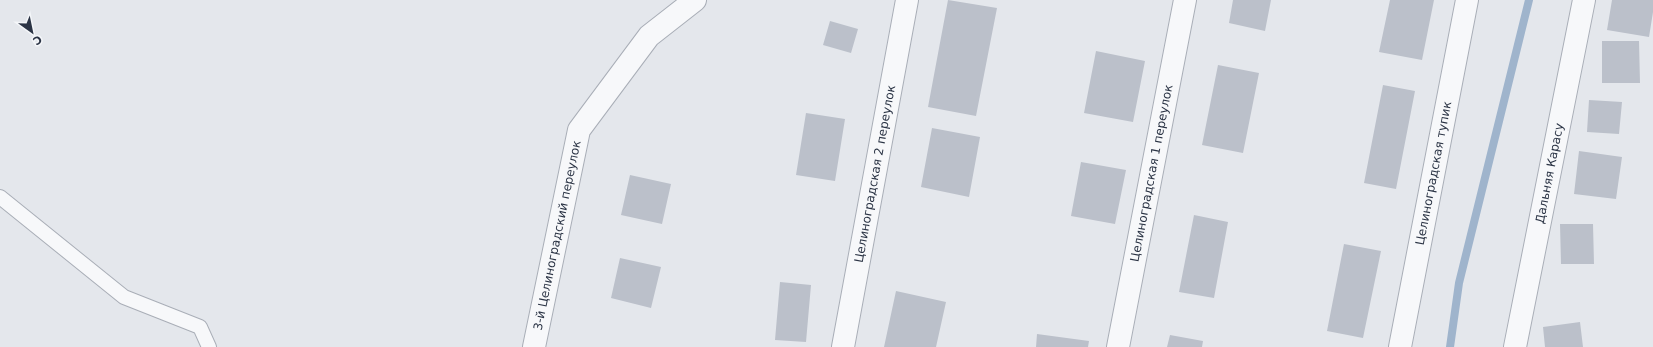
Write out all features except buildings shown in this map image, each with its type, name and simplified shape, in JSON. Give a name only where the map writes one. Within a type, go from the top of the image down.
[{"type":"street","name":"3-й Целиноградский переулок","points":[[534,347],[579,130],[649,36],[695,0]]},
{"type":"street","name":"Целиноградская 2 переулок","points":[[843,347],[907,0]]},
{"type":"street","name":"Целиноградская 1 переулок","points":[[1118,347],[1185,0]]},
{"type":"street","name":"Целиноградская тупик","points":[[1400,347],[1467,0]]},
{"type":"street","name":"Дальняя Карасу","points":[[1515,347],[1584,0]]},
{"type":"lane","points":[[0,197],[124,297],[200,328],[209,347]]},
{"type":"waterway","points":[[1450,347],[1459,283],[1529,0]]}]
